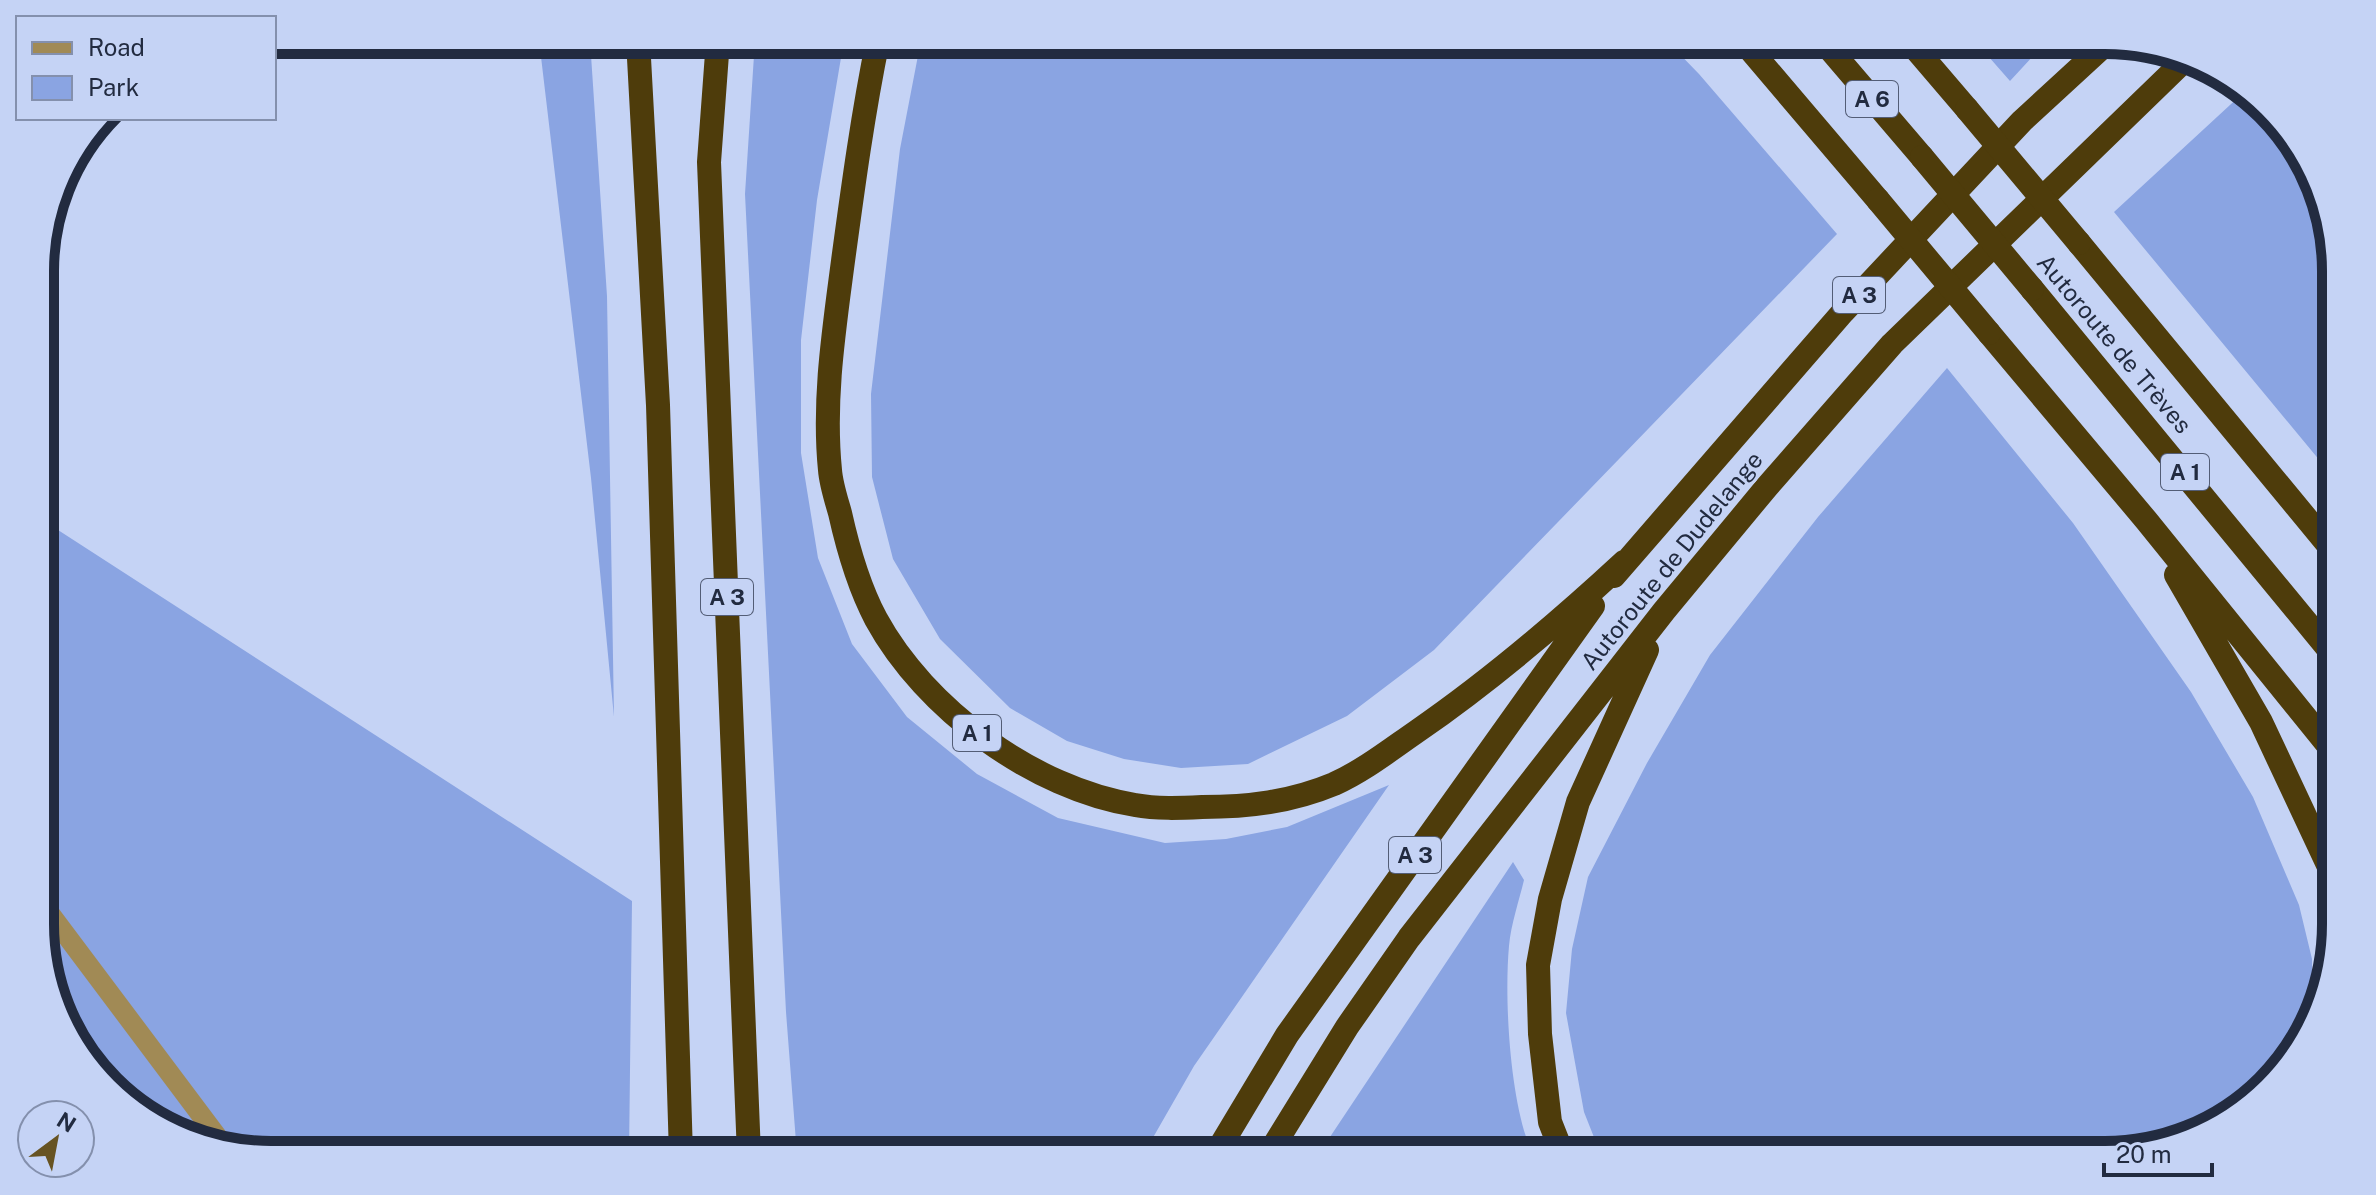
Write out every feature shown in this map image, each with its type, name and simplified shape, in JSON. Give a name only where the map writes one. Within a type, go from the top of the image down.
[{"type":"highway","points":[[639,54],[658,405],[681,1141]]},
{"type":"highway","name":"A 3","points":[[717,54],[709,162],[748,1141]]},
{"type":"highway","name":"A 1","points":[[875,54],[863,114],[832,344],[830,472],[848,546],[876,619],[900,654],[952,714],[985,740],[1020,763],[1057,780],[1094,795],[1136,805],[1243,807],[1286,800],[1335,783],[1375,761],[1478,689],[1559,623],[1624,562]]},
{"type":"highway","name":"A 1","points":[[1755,54],[2146,520],[2322,738]]},
{"type":"highway","name":"A 6","points":[[1834,54],[1971,217]]},
{"type":"highway","name":"A 6","points":[[1920,54],[2017,168]]},
{"type":"highway","name":"Autoroute de Dudelange","points":[[1223,1141],[1287,1035],[1624,562],[1843,312],[2022,121],[2095,54]]},
{"type":"highway","name":"Autoroute de Dudelange","points":[[1277,1141],[1347,1027],[1409,938],[1664,611],[1766,488],[1892,344],[2177,67]]},
{"type":"highway","name":"Autoroute de Trèves","points":[[2017,168],[2322,537]]},
{"type":"highway","name":"Autoroute de Trèves","points":[[1971,217],[2322,641]]},
{"type":"highway","points":[[2146,520],[2212,642],[2261,722],[2322,852]]},
{"type":"highway","name":"A 3","points":[[1557,1141],[1550,1122],[1540,1034],[1538,965],[1548,912],[1578,802],[1664,611]]},
{"type":"street","points":[[54,919],[215,1134]]},
{"type":"green space","points":[[541,54],[591,54],[607,296],[614,717],[591,478]]},
{"type":"green space","points":[[754,54],[842,54],[817,200],[801,340],[801,453],[818,558],[852,644],[907,717],[977,774],[1058,818],[1165,843],[1226,839],[1287,827],[1389,785],[1194,1066],[1151,1141],[796,1141],[786,1012],[745,194]]},
{"type":"green space","points":[[918,54],[1680,54],[1837,234],[1434,650],[1347,716],[1248,764],[1181,768],[1124,759],[1067,741],[1010,708],[940,639],[893,559],[872,477],[871,394],[900,149]]},
{"type":"green space","points":[[1986,54],[2035,54],[2010,81]]},
{"type":"green space","points":[[2237,99],[2277,139],[2305,188],[2315,215],[2320,243],[2322,463],[2114,212]]},
{"type":"green space","points":[[1947,368],[2073,523],[2191,692],[2253,797],[2299,905],[2312,959],[2312,988],[2300,1020],[2268,1067],[2225,1104],[2201,1119],[2174,1129],[2119,1141],[1595,1141],[1584,1112],[1566,1013],[1572,949],[1588,877],[1647,763],[1710,655],[1818,517]]},
{"type":"green space","points":[[54,527],[632,901],[629,1141],[243,1139],[215,1134],[175,1119],[151,1104],[118,1077],[83,1032],[61,980],[56,952]]},
{"type":"green space","points":[[1513,862],[1524,880],[1509,946],[1508,1023],[1514,1082],[1528,1141],[1327,1141]]}]
